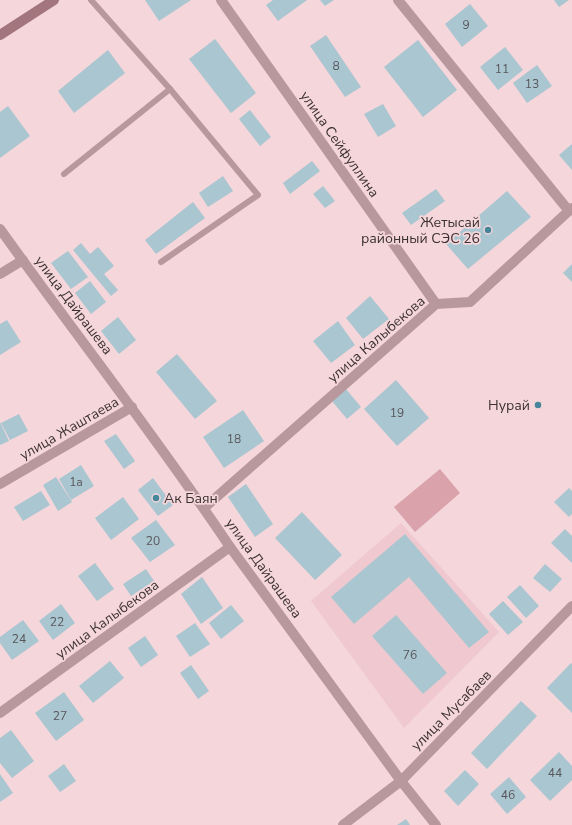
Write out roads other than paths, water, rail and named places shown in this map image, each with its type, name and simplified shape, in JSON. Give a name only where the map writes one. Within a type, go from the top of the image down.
[{"type":"main road","points":[[0,35],[54,0]]},
{"type":"street","name":"улица Сейфуллина","points":[[221,0],[436,304]]},
{"type":"street","points":[[398,0],[570,209]]},
{"type":"street","name":"улица Калыбекова","points":[[204,508],[436,304],[470,302],[570,209]]},
{"type":"street","name":"улица Дайрашева","points":[[0,229],[132,407],[230,547],[401,780],[436,825]]},
{"type":"street","points":[[0,274],[23,260]]},
{"type":"street","name":"улица Жаштаева","points":[[0,484],[132,407]]},
{"type":"street","name":"улица Калыбекова","points":[[0,713],[230,547]]},
{"type":"street","name":"улица Мусабаев","points":[[343,825],[401,780],[572,606]]},
{"type":"lane","points":[[92,0],[170,89],[258,195],[161,262]]},
{"type":"lane","points":[[64,174],[170,89]]},
{"type":"place","name":"Жетысай районный СЭС 26","points":[[488,230]]},
{"type":"place","name":"Нурай","points":[[538,405]]},
{"type":"place","name":"Ак Баян","points":[[156,498]]}]
